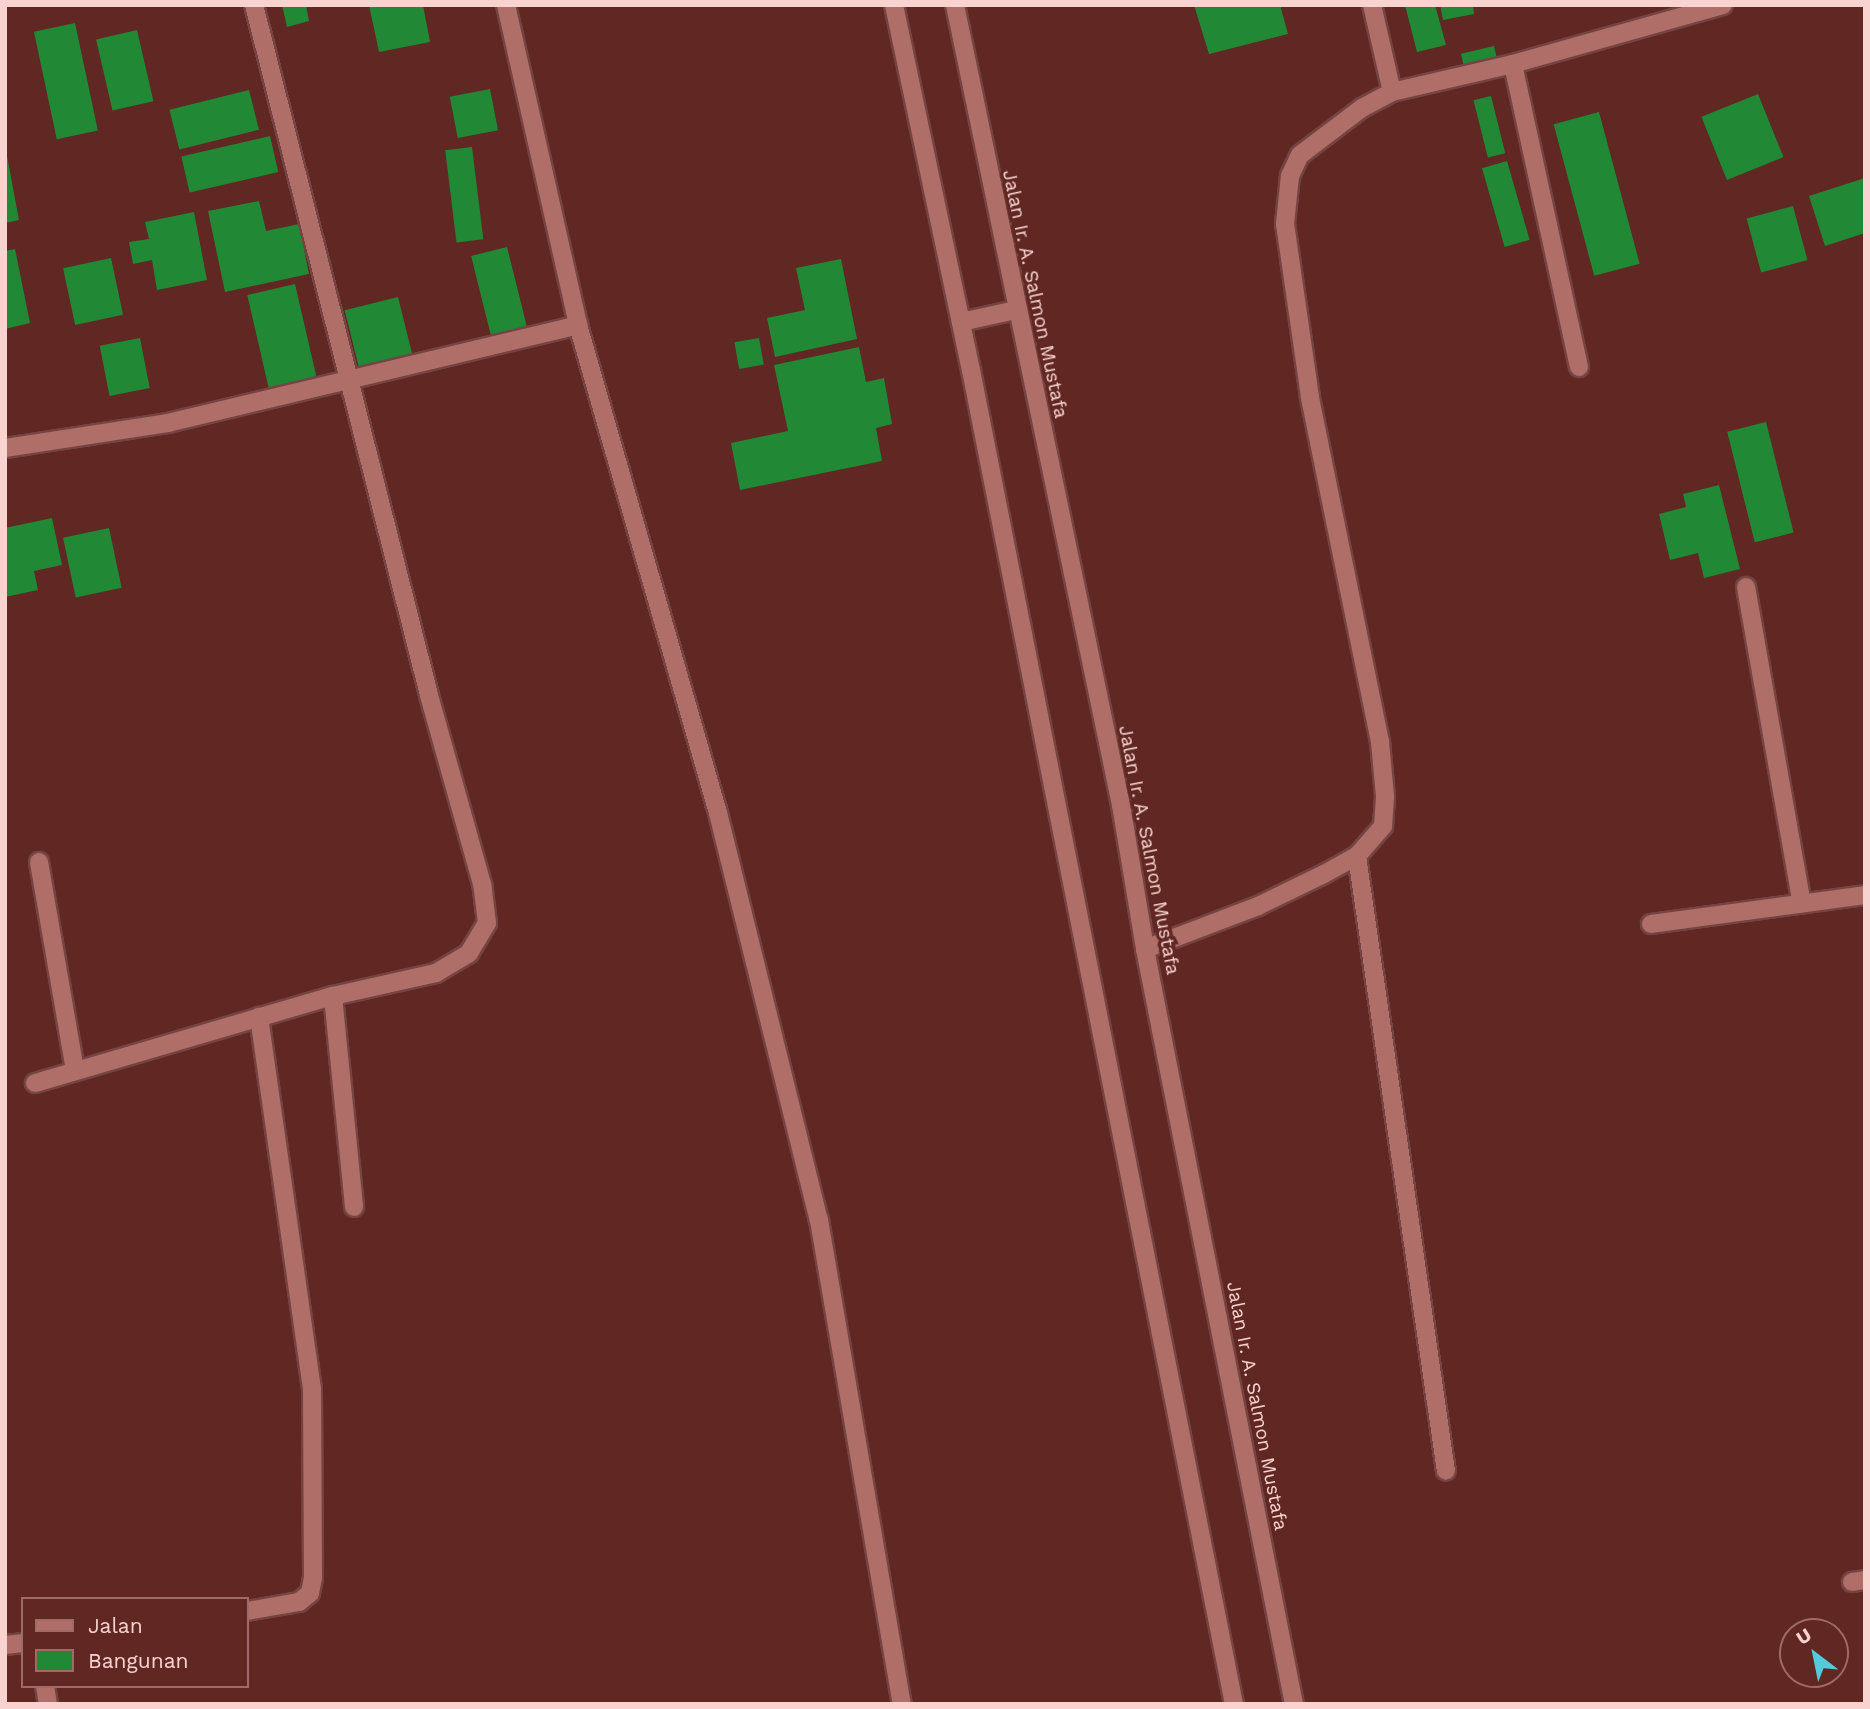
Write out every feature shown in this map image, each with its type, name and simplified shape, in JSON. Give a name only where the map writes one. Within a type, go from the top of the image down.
[{"type":"street","points":[[35,1083],[333,996],[446,968],[469,953],[487,923],[482,884],[429,695],[254,5]]},
{"type":"street","points":[[506,5],[578,325],[718,813],[819,1220],[902,1704]]},
{"type":"street","points":[[894,5],[961,322],[1234,1704]]},
{"type":"street","name":"Jalan Ir. A. Salmon Mustafa","points":[[955,5],[1016,310],[1121,805],[1145,949],[1294,1704]]},
{"type":"street","points":[[1372,5],[1392,92]]},
{"type":"street","points":[[1145,949],[1258,906],[1357,856],[1383,825],[1385,796],[1380,741],[1310,397],[1285,224],[1290,176],[1300,155],[1362,108],[1392,92],[1513,64],[1723,5]]},
{"type":"street","points":[[1513,64],[1579,367]]},
{"type":"street","points":[[961,322],[1016,310]]},
{"type":"street","points":[[5,448],[168,423],[578,325]]},
{"type":"street","points":[[1746,587],[1802,903]]},
{"type":"street","points":[[1357,856],[1446,1471]]},
{"type":"street","points":[[39,862],[75,1071]]},
{"type":"street","points":[[1651,923],[1865,895]]},
{"type":"street","points":[[333,996],[354,1207]]},
{"type":"street","points":[[248,1611],[299,1602],[310,1593],[313,1578],[312,1389],[259,1017]]},
{"type":"building","points":[[282,5],[306,5],[309,21],[287,27]]},
{"type":"building","points":[[369,5],[423,5],[430,42],[379,52]]},
{"type":"building","points":[[1194,5],[1280,5],[1288,34],[1209,54]]},
{"type":"building","points":[[1405,5],[1435,5],[1446,45],[1417,52]]},
{"type":"building","points":[[1440,5],[1473,5],[1474,14],[1443,20]]},
{"type":"building","points":[[75,23],[98,131],[57,139],[34,32]]},
{"type":"building","points":[[137,30],[153,101],[112,111],[96,39]]},
{"type":"building","points":[[1494,46],[1497,59],[1464,66],[1461,54]]},
{"type":"building","points":[[490,89],[498,130],[458,138],[450,97]]},
{"type":"building","points":[[249,90],[259,130],[179,150],[169,110]]},
{"type":"building","points":[[1758,94],[1783,157],[1727,180],[1701,117]]},
{"type":"building","points":[[1491,96],[1505,153],[1488,158],[1474,100]]},
{"type":"building","points":[[1599,112],[1640,264],[1594,276],[1554,124]]},
{"type":"building","points":[[270,136],[278,172],[190,193],[181,156]]},
{"type":"building","points":[[5,145],[19,220],[5,223]]},
{"type":"building","points":[[472,147],[483,239],[457,243],[445,150]]},
{"type":"building","points":[[1507,161],[1530,240],[1505,247],[1482,168]]},
{"type":"building","points":[[1865,178],[1865,233],[1825,246],[1809,196]]},
{"type":"building","points":[[259,201],[266,231],[299,224],[309,274],[225,292],[208,211]]},
{"type":"building","points":[[1793,206],[1807,260],[1761,273],[1747,218]]},
{"type":"building","points":[[194,212],[207,280],[157,290],[152,260],[133,264],[129,242],[149,239],[145,222]]},
{"type":"building","points":[[507,247],[529,333],[493,342],[471,256]]},
{"type":"building","points":[[15,249],[30,323],[5,329],[5,251]]},
{"type":"building","points":[[111,258],[123,315],[75,325],[63,268]]},
{"type":"building","points":[[841,259],[857,339],[775,357],[767,318],[805,310],[796,268]]},
{"type":"building","points":[[295,284],[318,382],[270,393],[247,295]]},
{"type":"building","points":[[398,297],[413,355],[359,369],[345,310]]},
{"type":"building","points":[[140,338],[150,388],[109,396],[100,346]]},
{"type":"building","points":[[759,338],[764,365],[739,369],[734,342]]},
{"type":"building","points":[[859,347],[866,382],[884,378],[892,424],[876,428],[882,461],[740,490],[731,443],[788,431],[774,365]]},
{"type":"building","points":[[1766,422],[1794,533],[1755,542],[1727,432]]},
{"type":"building","points":[[1719,485],[1740,569],[1704,578],[1698,553],[1670,560],[1659,514],[1686,507],[1683,494]]},
{"type":"building","points":[[52,518],[62,565],[34,571],[38,590],[5,597],[5,528]]},
{"type":"building","points":[[109,528],[122,588],[76,597],[63,538]]}]
